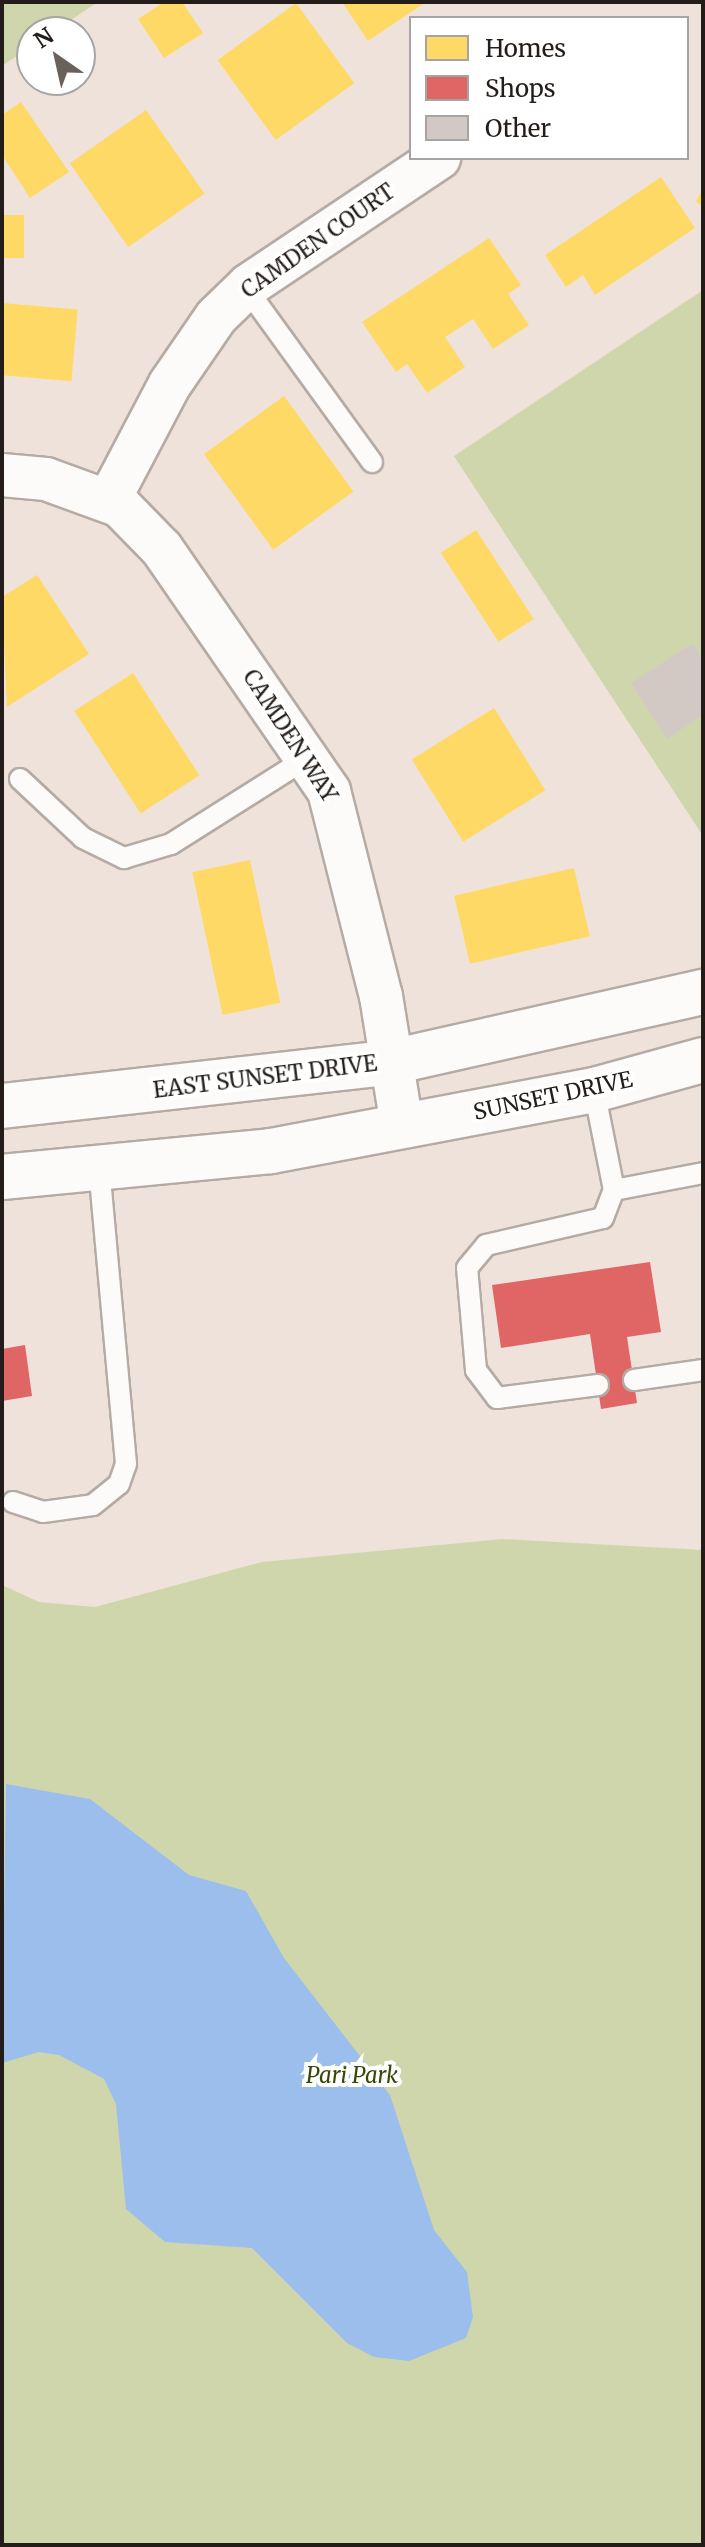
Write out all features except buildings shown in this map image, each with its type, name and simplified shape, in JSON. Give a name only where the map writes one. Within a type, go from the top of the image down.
[{"type":"main road","name":"EAST SUNSET DRIVE","points":[[2,1106],[392,1062],[526,1037],[703,992]]},
{"type":"main road","name":"SUNSET DRIVE","points":[[402,1126],[594,1090],[703,1060]]},
{"type":"main road","points":[[2,1177],[271,1151],[402,1126]]},
{"type":"street","name":"CAMDEN COURT","points":[[109,500],[170,384],[246,288],[436,160]]},
{"type":"street","name":"CAMDEN WAY","points":[[2,475],[46,479],[109,500],[162,549],[307,758],[340,816],[392,1062],[402,1126]]},
{"type":"lane","points":[[246,288],[372,462]]},
{"type":"lane","points":[[20,779],[83,838],[124,858],[171,844],[307,758]]},
{"type":"lane","points":[[594,1090],[614,1190],[603,1218],[486,1245],[467,1268],[476,1370],[497,1398],[598,1385]]},
{"type":"lane","points":[[13,1502],[43,1512],[93,1505],[119,1484],[126,1464],[99,1168]]},
{"type":"lane","points":[[614,1190],[703,1173]]},
{"type":"lane","points":[[634,1380],[703,1370]]},
{"type":"green space","points":[[2,2],[98,2],[77,16],[16,16],[16,57],[2,66]]},
{"type":"green space","points":[[703,290],[703,836],[454,456]]},
{"type":"green space","name":"Pari Park","points":[[502,1539],[703,1550],[703,2545],[2,2545],[2,1585],[39,1602],[95,1607],[262,1562]]},
{"type":"water","points":[[6,1784],[90,1799],[189,1875],[246,1891],[284,1958],[390,2095],[434,2230],[467,2272],[473,2317],[466,2338],[409,2361],[374,2357],[347,2343],[252,2248],[165,2242],[126,2209],[116,2104],[104,2079],[59,2055],[39,2052],[2,2063]]}]
